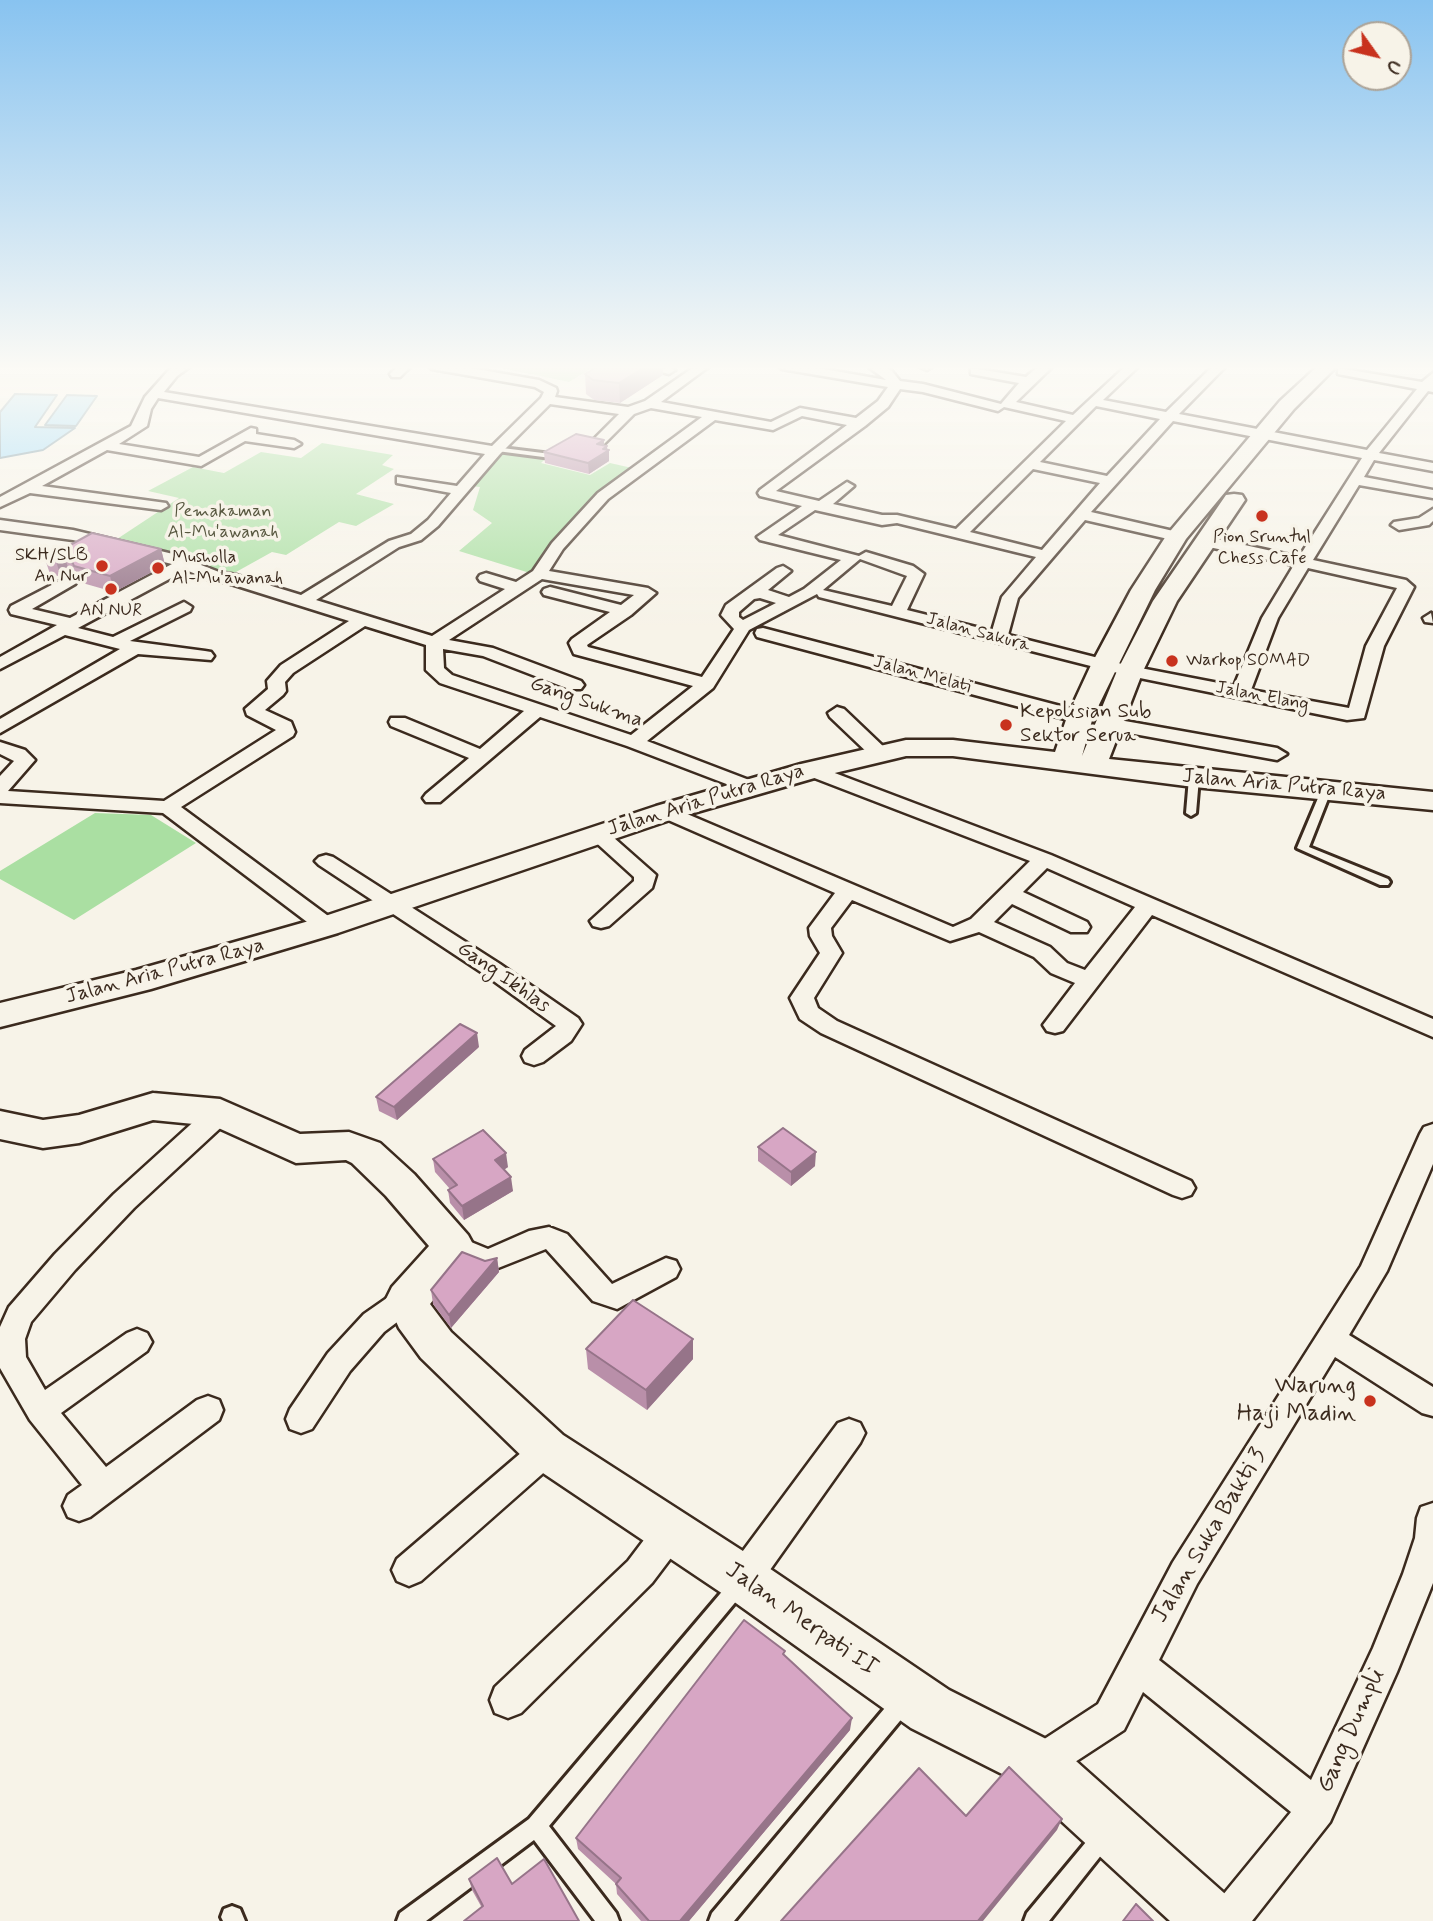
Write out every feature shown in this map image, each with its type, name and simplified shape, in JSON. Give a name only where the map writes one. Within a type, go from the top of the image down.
[{"type":"street","points":[[0,503],[90,455]]},
{"type":"street","points":[[154,455],[201,463],[215,455]]},
{"type":"street","points":[[302,601],[394,544],[416,537],[492,455]]},
{"type":"street","points":[[433,642],[539,574],[556,546],[603,496],[659,455]]},
{"type":"street","points":[[814,455],[766,492],[767,494],[882,520],[897,519],[1045,555]]},
{"type":"street","points":[[960,533],[1039,455]]},
{"type":"street","points":[[998,639],[1010,597],[1134,455]]},
{"type":"street","points":[[1079,763],[1080,717],[1143,590],[1177,536],[1253,455]]},
{"type":"street","points":[[1079,763],[1108,724],[1130,671],[1165,601],[1259,455]]},
{"type":"street","points":[[1241,692],[1270,618],[1371,455],[1433,467]]},
{"type":"street","points":[[1030,464],[1110,481]]},
{"type":"street","points":[[402,480],[461,491]]},
{"type":"street","points":[[1355,480],[1433,494]]},
{"type":"street","points":[[634,743],[707,684],[743,627],[810,592],[853,558],[765,537],[847,486]]},
{"type":"street","points":[[26,488],[162,506]]},
{"type":"street","points":[[1399,525],[1424,522],[1433,513]]},
{"type":"street","points":[[1083,515],[1177,536]]},
{"type":"street","points":[[0,525],[73,535],[186,565],[216,577],[230,578],[433,642],[487,652],[575,685]]},
{"type":"street","points":[[1203,541],[1403,585],[1406,589],[1375,646],[1359,711],[1352,715]]},
{"type":"street","points":[[866,557],[916,574],[897,612]]},
{"type":"street","points":[[0,664],[186,565]]},
{"type":"street","points":[[743,627],[729,615],[732,609],[783,571]]},
{"type":"street","points":[[539,574],[648,593],[578,643],[580,650],[707,684]]},
{"type":"street","points":[[486,578],[518,588]]},
{"type":"street","points":[[69,581],[17,610],[114,643],[205,656]]},
{"type":"street","points":[[550,592],[625,611]]},
{"type":"street","points":[[753,593],[789,602]]},
{"type":"street","name":"Jalan Sakura","points":[[825,594],[1130,671]]},
{"type":"street","points":[[114,643],[184,607]]},
{"type":"street","points":[[168,807],[286,732],[284,726],[253,711],[254,709],[277,691],[276,681],[287,669],[362,620]]},
{"type":"street","name":"Jalan Melati","points":[[764,633],[1080,717]]},
{"type":"street","name":"Gang Sukma","points":[[433,642],[435,670],[439,675],[750,787]]},
{"type":"street","points":[[0,727],[135,648]]},
{"type":"street","name":"Jalan Elang","points":[[1130,671],[1352,715]]},
{"type":"street","points":[[433,798],[537,710]]},
{"type":"street","points":[[837,713],[879,753]]},
{"type":"street","points":[[398,722],[481,757]]},
{"type":"street","points":[[1108,724],[1277,754]]},
{"type":"street","points":[[0,748],[18,754],[24,760],[0,788]]},
{"type":"street","name":"Jalan Aria Putra Raya","points":[[0,1015],[139,981],[327,926],[666,812],[811,770],[906,748],[953,748],[1194,778],[1433,801]]},
{"type":"street","points":[[811,770],[1044,859],[1433,1028]]},
{"type":"street","points":[[0,797],[168,807],[327,926]]},
{"type":"street","points":[[666,812],[946,933],[956,934],[979,924],[1011,895],[1044,859]]},
{"type":"street","points":[[598,834],[645,875],[644,883],[601,921]]},
{"type":"street","points":[[326,861],[395,905]]},
{"type":"street","points":[[848,890],[820,928],[821,936],[831,953],[802,998],[808,1013],[829,1027],[1182,1188]]},
{"type":"street","points":[[1011,895],[1079,927]]},
{"type":"street","points":[[1055,1025],[1149,904]]},
{"type":"street","name":"Gang Ikhlas","points":[[395,905],[570,1024],[562,1035],[534,1056]]},
{"type":"street","points":[[979,924],[1042,952],[1059,968],[1089,981]]},
{"type":"street","points":[[0,1125],[43,1134],[79,1129],[153,1106],[220,1113],[296,1149],[349,1146],[366,1153],[400,1185],[454,1245],[488,1261],[539,1239],[549,1238],[557,1242],[603,1293],[617,1297],[666,1269]]},
{"type":"street","points":[[208,1410],[92,1497],[11,1359],[10,1339],[19,1316],[124,1201],[220,1113]]},
{"type":"street","name":"Jalan Suka Bakti 3","points":[[1039,1764],[1111,1717],[1185,1573],[1373,1271],[1426,1173],[1433,1134]]},
{"type":"street","points":[[302,1419],[348,1352],[374,1323],[407,1299],[454,1245]]},
{"type":"street","name":"Jalan Merpati II","points":[[407,1299],[414,1315],[436,1345],[547,1450],[743,1579],[909,1695],[965,1729],[1039,1764],[1213,1921]]},
{"type":"street","points":[[1331,1339],[1433,1403]]},
{"type":"street","points":[[41,1410],[137,1342]]},
{"type":"street","points":[[743,1579],[849,1433]]},
{"type":"street","points":[[409,1570],[547,1450]]},
{"type":"street","name":"Gang Dumpli","points":[[1227,1921],[1317,1809],[1420,1574],[1431,1538],[1433,1518]]},
{"type":"street","points":[[508,1700],[640,1572],[671,1531]]},
{"type":"street","points":[[1136,1664],[1317,1809]]},
{"type":"lane","points":[[539,455],[551,456]]},
{"type":"lane","points":[[1191,813],[1194,778]]},
{"type":"lane","points":[[1326,791],[1303,848],[1384,882]]},
{"type":"lane","points":[[408,1921],[536,1826],[724,1605],[743,1579]]},
{"type":"lane","points":[[720,1921],[909,1695]]},
{"type":"lane","points":[[536,1826],[608,1921]]},
{"type":"lane","points":[[1035,1921],[1085,1856],[1111,1829]]},
{"type":"green space","name":"Pemakaman Al-Mu'awanah","points":[[256,455],[301,458],[306,455],[393,455],[382,465],[394,469],[356,494],[394,504],[356,526],[339,522],[286,555],[272,552],[227,577],[111,543],[179,498],[148,491],[193,467],[224,473]]},
{"type":"green space","points":[[498,455],[547,457],[541,463],[590,475],[610,463],[632,468],[533,574],[459,551],[492,523],[473,510],[480,487],[470,486]]},
{"type":"green space","points":[[95,813],[151,815],[196,843],[74,920],[0,879],[0,871]]},
{"type":"building","points":[[555,455],[601,455],[588,463]]},
{"type":"building","points":[[92,533],[161,549],[110,576],[74,566],[72,561],[65,558],[56,561],[45,559]]},
{"type":"building","points":[[460,1024],[477,1033],[394,1107],[376,1097]]},
{"type":"building","points":[[783,1128],[816,1152],[791,1172],[758,1147]]},
{"type":"building","points":[[483,1130],[506,1153],[495,1160],[511,1177],[462,1206],[448,1190],[457,1185],[433,1159]]},
{"type":"building","points":[[462,1252],[485,1261],[497,1258],[449,1315],[431,1290]]},
{"type":"building","points":[[633,1300],[693,1339],[646,1390],[586,1349]]},
{"type":"building","points":[[744,1620],[785,1651],[783,1654],[852,1718],[680,1921],[649,1921],[616,1884],[621,1878],[576,1838]]},
{"type":"building","points":[[1009,1767],[1062,1819],[978,1921],[781,1921],[919,1768],[966,1816]]},
{"type":"building","points":[[497,1858],[512,1884],[544,1859],[579,1921],[464,1921],[483,1906],[469,1879]]},
{"type":"building","points":[[1136,1904],[1153,1921],[1123,1921]]},
{"type":"place","name":"Pion Sruntul Chess Cafe","points":[[1262,516]]},
{"type":"place","name":"SKH/SLB An Nur","points":[[102,566]]},
{"type":"place","name":"Musholla Al-Mu'awanah","points":[[158,568]]},
{"type":"place","name":"AN NUR","points":[[111,589]]},
{"type":"place","name":"Warkop SOMAD","points":[[1172,661]]},
{"type":"place","name":"Kepolisian Sub Sektor Serua","points":[[1006,725]]},
{"type":"place","name":"Warung Haji Madin","points":[[1370,1401]]}]
